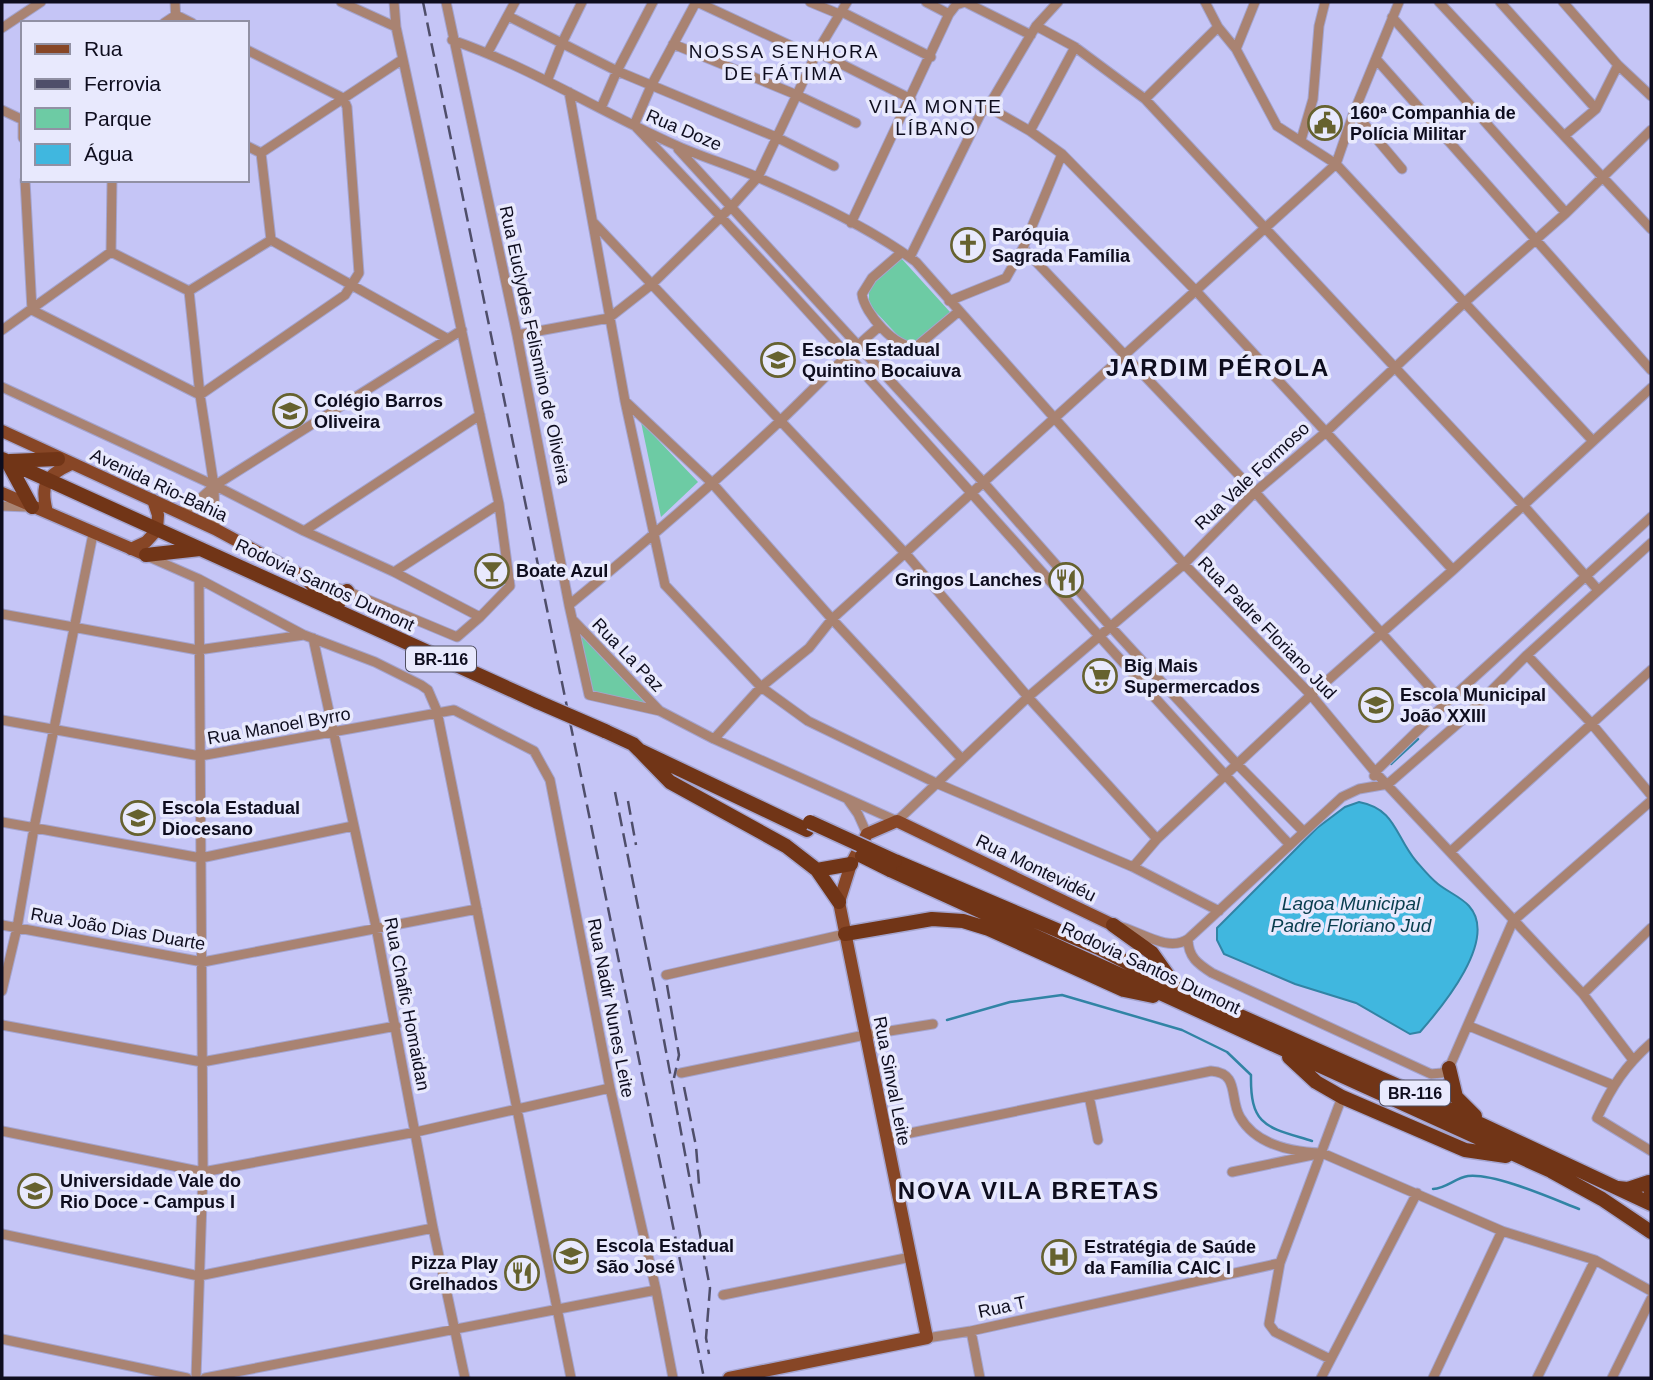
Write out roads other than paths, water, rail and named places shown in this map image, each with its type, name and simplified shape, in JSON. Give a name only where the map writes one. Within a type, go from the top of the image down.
[{"type":"highway","points":[[4,460],[65,461]]},
{"type":"highway","points":[[4,460],[32,507]]},
{"type":"highway","name":"Rodovia Santos Dumont","points":[[4,460],[636,747],[640,742],[893,865],[1179,995],[1493,1130],[1651,1204]]},
{"type":"highway","points":[[146,555],[201,549]]},
{"type":"highway","points":[[306,578],[339,611],[347,591]]},
{"type":"highway","points":[[636,747],[670,782],[786,846],[817,870],[839,902]]},
{"type":"highway","points":[[817,870],[851,864]]},
{"type":"highway","name":"Rodovia Santos Dumont","points":[[893,865],[1099,948],[1276,1047],[1525,1158],[1602,1199],[1651,1232]]},
{"type":"highway","points":[[845,934],[932,919],[963,921],[989,929],[1124,990],[1179,995]]},
{"type":"highway","points":[[1099,948],[1108,948],[1115,943],[1117,933],[1113,925]]},
{"type":"highway","points":[[1113,925],[1152,953],[1179,995]]},
{"type":"highway","points":[[1276,1047],[1316,1082],[1342,1097],[1465,1150],[1525,1158]]},
{"type":"highway","points":[[1450,1068],[1456,1097],[1464,1107],[1493,1130]]},
{"type":"highway","points":[[1617,1188],[1650,1185]]},
{"type":"main road","name":"Avenida Rio-Bahia","points":[[2,431],[215,529],[306,578]]},
{"type":"main road","points":[[47,512],[43,494],[48,481],[65,461]]},
{"type":"main road","points":[[2,493],[146,555]]},
{"type":"main road","points":[[131,549],[146,542],[157,530],[158,515],[153,500]]},
{"type":"main road","name":"Rua Vale Formoso","points":[[867,834],[897,821]]},
{"type":"main road","name":"Rua Montevidéu","points":[[897,821],[1113,925]]},
{"type":"main road","name":"Rua Sinval Leite","points":[[867,834],[851,864],[839,902],[927,1338]]},
{"type":"main road","name":"Rua T","points":[[729,1378],[927,1338]]},
{"type":"street","points":[[2,28],[41,2]]},
{"type":"street","points":[[175,2],[176,19]]},
{"type":"street","points":[[341,2],[396,27]]},
{"type":"street","points":[[2,387],[394,572],[480,617],[510,586],[499,505],[396,27],[394,2]]},
{"type":"street","name":"Rua Euclydes Felismino de Oliveira","points":[[446,2],[517,335],[589,695]]},
{"type":"street","points":[[488,52],[515,2]]},
{"type":"street","points":[[547,81],[582,2]]},
{"type":"street","points":[[601,108],[653,2]]},
{"type":"street","points":[[911,99],[696,2],[652,84],[634,125],[721,216],[973,493],[1098,636],[1290,845]]},
{"type":"street","points":[[810,2],[841,13],[931,57]]},
{"type":"street","points":[[517,335],[610,318],[651,285],[732,206],[758,177],[816,55],[847,2]]},
{"type":"street","points":[[926,2],[949,14]]},
{"type":"street","points":[[851,223],[949,14],[960,2],[1075,47],[1145,99],[1523,505],[1598,590]]},
{"type":"street","points":[[958,312],[916,347],[909,348],[880,326],[867,308],[862,294],[872,278],[906,254],[981,113],[988,107],[1033,31],[1058,2]]},
{"type":"street","points":[[1205,2],[1218,27],[1236,49],[1277,126],[1336,164],[1593,441]]},
{"type":"street","points":[[1236,49],[1255,2]]},
{"type":"street","points":[[1301,140],[1313,100],[1319,26],[1325,2]]},
{"type":"street","points":[[714,738],[761,687],[809,649],[832,619],[1336,164],[1399,2]]},
{"type":"street","points":[[1439,2],[1651,229]]},
{"type":"street","points":[[1500,2],[1596,109]]},
{"type":"street","points":[[1563,2],[1618,65],[1651,96]]},
{"type":"street","points":[[508,16],[617,71],[775,137],[834,166]]},
{"type":"street","points":[[1392,17],[1566,213]]},
{"type":"street","points":[[1145,99],[1218,27]]},
{"type":"street","name":"Rua Doze","points":[[452,40],[488,52],[674,145],[758,177],[851,223],[906,254]]},
{"type":"street","points":[[673,44],[797,95],[856,123]]},
{"type":"street","points":[[1030,131],[1075,47]]},
{"type":"street","points":[[200,395],[345,295],[359,273],[347,107],[343,98],[248,50]]},
{"type":"street","points":[[261,153],[403,59]]},
{"type":"street","points":[[1376,59],[1651,370]]},
{"type":"street","points":[[1564,136],[1596,109],[1618,65]]},
{"type":"street","points":[[569,92],[625,401],[665,585],[761,687],[808,721],[936,783],[1133,867],[1219,911]]},
{"type":"street","points":[[988,107],[1030,131],[1062,154],[1197,292],[1453,570]]},
{"type":"street","points":[[2,110],[21,120]]},
{"type":"street","points":[[1354,112],[1402,169]]},
{"type":"street","name":"Rua Vale Formoso","points":[[897,821],[1028,697],[1184,564],[1255,492],[1326,432],[1534,239],[1566,213],[1651,130]]},
{"type":"street","points":[[674,145],[984,483],[1110,626],[1237,764],[1304,832]]},
{"type":"street","points":[[248,146],[261,153]]},
{"type":"street","points":[[261,153],[271,240]]},
{"type":"street","points":[[949,301],[1006,278],[1023,248],[1062,154]]},
{"type":"street","points":[[25,182],[32,310]]},
{"type":"street","points":[[111,252],[112,182]]},
{"type":"street","points":[[593,222],[906,554],[1028,697],[1157,839]]},
{"type":"street","points":[[271,240],[448,339]]},
{"type":"street","points":[[189,291],[271,240]]},
{"type":"street","points":[[1023,248],[1255,492],[1445,705]]},
{"type":"street","points":[[111,252],[189,291]]},
{"type":"street","points":[[2,330],[111,252]]},
{"type":"street","name":"Rua Padre Floriano Jud","points":[[906,254],[1184,564],[1311,695],[1375,772],[1583,994],[1633,1060]]},
{"type":"street","points":[[189,291],[200,395],[214,486],[215,529]]},
{"type":"street","points":[[32,310],[200,395]]},
{"type":"street","points":[[569,605],[654,536],[880,326]]},
{"type":"street","points":[[183,514],[214,486],[462,330]]},
{"type":"street","points":[[1133,867],[1157,839],[1311,695],[1453,570],[1651,388]]},
{"type":"street","points":[[625,401],[712,483],[832,619],[962,759]]},
{"type":"street","points":[[304,531],[480,415]]},
{"type":"street","points":[[394,572],[499,505]]},
{"type":"street","points":[[2,506],[32,507]]},
{"type":"street","points":[[1371,786],[1375,772],[1651,517]]},
{"type":"street","points":[[2,991],[93,534]]},
{"type":"street","points":[[1651,543],[1527,655],[1462,720],[1388,784],[1371,786],[1342,797],[1188,939],[1188,949],[1195,961],[1212,973],[1430,1073],[1442,1073],[1450,1068],[1513,921],[1651,801]]},
{"type":"street","points":[[146,555],[199,579],[308,636],[375,662],[428,690],[437,712],[571,1378]]},
{"type":"street","name":"Avenida Rio-Bahia","points":[[306,578],[347,591],[457,636],[480,617]]},
{"type":"street","points":[[195,1378],[203,1172],[199,579]]},
{"type":"street","points":[[2,614],[198,650],[308,636]]},
{"type":"street","name":"Rua La Paz","points":[[573,620],[660,711]]},
{"type":"street","name":"Rua Chafic Homaidan","points":[[308,636],[376,927],[433,1228],[465,1378]]},
{"type":"street","points":[[1527,655],[1591,723],[1651,795]]},
{"type":"street","points":[[1450,852],[1651,670]]},
{"type":"street","name":"Rua Montevidéu","points":[[589,695],[660,711],[897,821]]},
{"type":"street","name":"Rua Nadir Nunes Leite","points":[[437,712],[454,710],[534,751],[550,780],[610,1088],[673,1378]]},
{"type":"street","name":"Rua Manoel Byrro","points":[[2,720],[200,756],[333,734],[437,712]]},
{"type":"street","points":[[847,799],[858,814],[867,834]]},
{"type":"street","points":[[2,822],[201,858],[353,825]]},
{"type":"street","name":"Rua João Dias Duarte","points":[[2,925],[203,962],[477,909]]},
{"type":"street","name":"Rua Montevidéu","points":[[1113,925],[1170,944],[1180,944],[1188,939]]},
{"type":"street","points":[[1583,994],[1651,928]]},
{"type":"street","points":[[666,975],[845,934]]},
{"type":"street","points":[[681,1073],[865,1035],[933,1024]]},
{"type":"street","points":[[2,1025],[202,1062],[396,1026]]},
{"type":"street","points":[[1469,1026],[1613,1085]]},
{"type":"street","points":[[1651,1043],[1613,1085],[1597,1118],[1651,1151]]},
{"type":"street","points":[[886,1138],[1211,1071],[1222,1072],[1229,1078],[1239,1116],[1251,1131],[1269,1142],[1300,1152],[1322,1153],[1502,1231],[1595,1260],[1651,1291]]},
{"type":"street","points":[[2,1132],[203,1172],[416,1132],[610,1088]]},
{"type":"street","points":[[1089,1096],[1098,1140]]},
{"type":"street","points":[[1330,1359],[1275,1332],[1269,1324],[1280,1263],[1342,1097]]},
{"type":"street","points":[[1232,1172],[1322,1153]]},
{"type":"street","points":[[1321,1378],[1417,1193]]},
{"type":"street","points":[[2,1234],[199,1276],[433,1228]]},
{"type":"street","points":[[1433,1378],[1502,1231]]},
{"type":"street","points":[[723,1295],[911,1257]]},
{"type":"street","points":[[1537,1378],[1595,1260]]},
{"type":"street","name":"Rua T","points":[[927,1338],[971,1331],[1280,1263]]},
{"type":"street","points":[[205,1378],[656,1290]]},
{"type":"street","points":[[1612,1378],[1651,1299]]},
{"type":"street","points":[[971,1331],[980,1378]]},
{"type":"street","points":[[2,1339],[187,1378]]},
{"type":"water","name":"Lagoa Municipal Padre Floriano Jud","points":[[1359,802],[1381,811],[1388,817],[1409,852],[1424,870],[1438,884],[1466,903],[1476,920],[1477,936],[1464,972],[1420,1032],[1410,1034],[1356,1003],[1295,984],[1224,954],[1217,940],[1217,928],[1317,828],[1345,807]]},
{"type":"waterway","points":[[1391,764],[1418,739]]},
{"type":"waterway","points":[[947,1020],[1010,1002],[1062,995],[1182,1030],[1227,1052],[1251,1075],[1254,1105],[1264,1122],[1283,1132],[1312,1141]]},
{"type":"waterway","points":[[1433,1189],[1463,1177],[1479,1176],[1524,1188],[1579,1209]]},
{"type":"railway","points":[[423,2],[704,1378]]},
{"type":"railway","points":[[615,792],[710,1288],[706,1338],[709,1354]]},
{"type":"railway","points":[[628,801],[636,845]]},
{"type":"railway","points":[[667,985],[679,1055],[674,1078]]},
{"type":"railway","points":[[684,1087],[696,1146],[699,1184]]},
{"type":"place","name":"160ª Companhia de Polícia Militar","points":[[1325,123]]},
{"type":"place","name":"Paróquia Sagrada Família","points":[[968,245]]},
{"type":"place","name":"Escola Estadual Quintino Bocaiuva","points":[[778,360]]},
{"type":"place","name":"Colégio Barros Oliveira","points":[[290,411]]},
{"type":"place","name":"Boate Azul","points":[[492,571]]},
{"type":"place","name":"Gringos Lanches","points":[[1066,580]]},
{"type":"place","name":"Big Mais Supermercados","points":[[1100,676]]},
{"type":"place","name":"Escola Municipal João XXIII","points":[[1376,705]]},
{"type":"place","name":"Escola Estadual Diocesano","points":[[138,818]]},
{"type":"place","name":"Universidade Vale do Rio Doce - Campus I","points":[[35,1191]]},
{"type":"place","name":"Escola Estadual São José","points":[[571,1256]]},
{"type":"place","name":"Estratégia de Saúde da Família CAIC I","points":[[1059,1257]]},
{"type":"place","name":"Pizza Play Grelhados","points":[[522,1273]]},
{"type":"district","name":"NOSSA SENHORA DE FÁTIMA","points":[[784,62]]},
{"type":"district","name":"VILA MONTE LÍBANO","points":[[936,117]]},
{"type":"district","name":"JARDIM PÉROLA","points":[[1218,368]]},
{"type":"district","name":"NOVA VILA BRETAS","points":[[1029,1191]]}]
